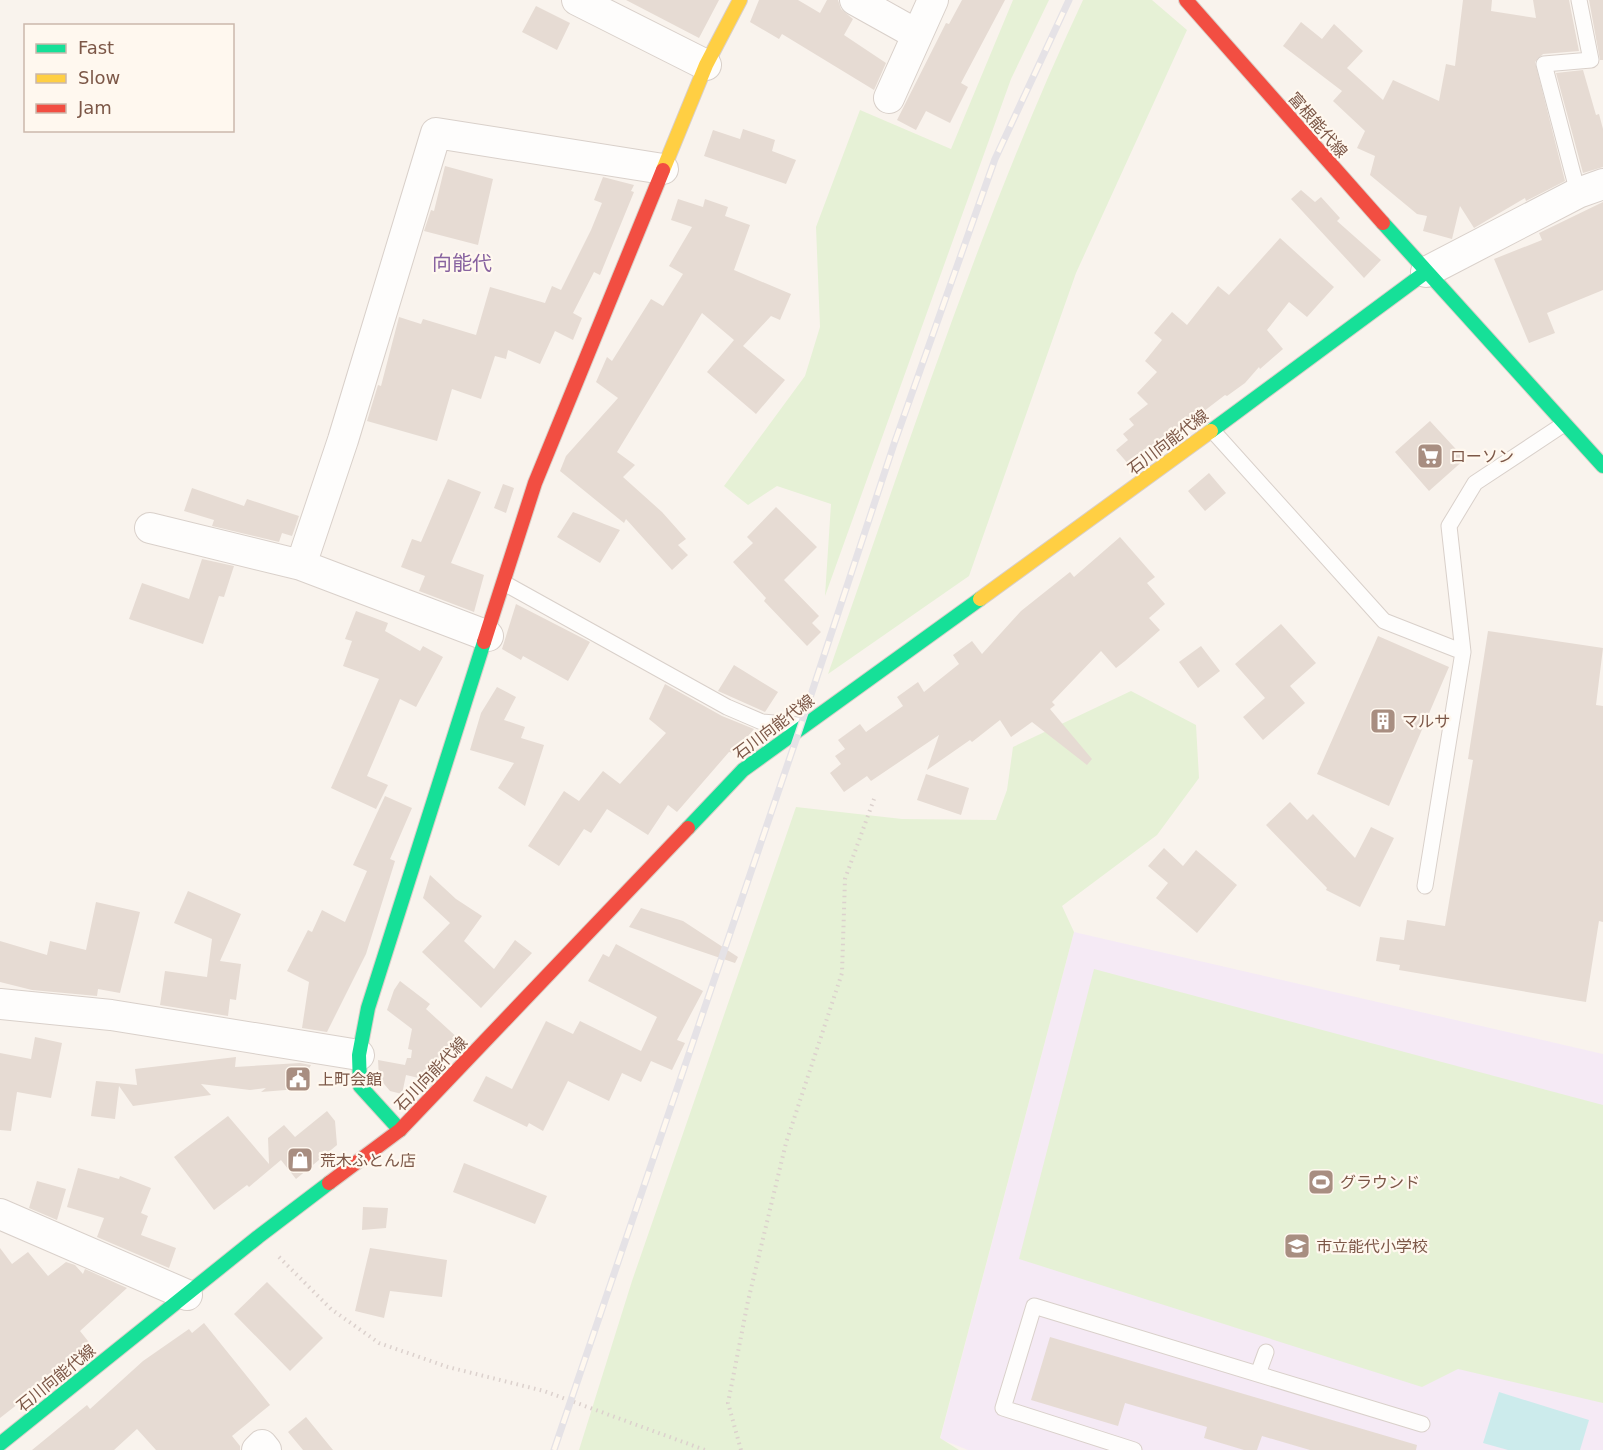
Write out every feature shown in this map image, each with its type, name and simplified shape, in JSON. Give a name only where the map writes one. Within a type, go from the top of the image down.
[{"type":"main road","points":[[399,1130],[360,1086],[359,1055],[368,1008],[535,483],[706,65],[740,0]]},
{"type":"main road","name":"富根能代線","points":[[1186,0],[1426,272]]},
{"type":"main road","points":[[1426,272],[1603,466]]},
{"type":"main road","name":"石川向能代線","points":[[0,1444],[258,1237],[399,1130],[743,770],[801,725],[882,671],[1426,272]]},
{"type":"street","points":[[855,0],[916,34]]},
{"type":"street","points":[[890,98],[916,34],[933,0]]},
{"type":"street","points":[[591,3],[706,65]]},
{"type":"street","points":[[301,564],[343,440],[436,133],[663,169]]},
{"type":"street","points":[[1426,272],[1591,188]]},
{"type":"street","points":[[150,528],[301,564],[488,636]]},
{"type":"street","points":[[0,1004],[111,1015],[359,1055]]},
{"type":"street","points":[[4,1222],[187,1295]]},
{"type":"street","points":[[257,1450],[262,1445],[266,1450]]},
{"type":"lane","points":[[1579,0],[1591,60],[1544,64],[1591,188]]},
{"type":"lane","points":[[1425,886],[1463,652],[1449,526],[1475,483],[1564,424]]},
{"type":"lane","points":[[1212,430],[1384,621],[1463,652]]},
{"type":"lane","points":[[504,583],[727,707],[762,722],[801,725]]},
{"type":"lane","points":[[1134,1450],[1003,1408],[1034,1306],[1422,1424]]},
{"type":"lane","points":[[1258,1374],[1266,1352]]},
{"type":"path","points":[[741,1450],[728,1403],[748,1301],[786,1143],[842,973],[845,879],[874,799]]},
{"type":"path","points":[[258,1237],[331,1309],[379,1344],[448,1366],[544,1391],[705,1450]]},
{"type":"shaded area","name":"グラウンド","points":[[1074,932],[1603,1054],[1603,1450],[968,1450],[940,1439]]},
{"type":"green space","points":[[1013,0],[1049,0],[1011,79],[825,596],[831,504],[777,486],[748,505],[724,486],[805,376],[820,327],[816,227],[860,110],[951,149]]},
{"type":"green space","points":[[1083,0],[1152,0],[1187,30],[1076,273],[969,576],[828,674],[917,418],[979,249],[1011,165]]},
{"type":"green space","points":[[1131,691],[1196,725],[1199,778],[1157,835],[1062,906],[1074,932],[940,1438],[959,1450],[579,1450],[632,1281],[796,807],[902,819],[996,820],[1007,790],[1013,747]]},
{"type":"green space","name":"グラウンド","points":[[1094,969],[1603,1105],[1603,1403],[1458,1369],[1422,1387],[1019,1259]]},
{"type":"water","points":[[1499,1392],[1589,1420],[1580,1450],[1508,1450],[1483,1443]]},
{"type":"building","points":[[626,0],[719,0],[699,38]]},
{"type":"building","points":[[759,0],[798,0],[820,13],[827,0],[838,0],[841,9],[853,19],[844,35],[886,63],[874,90],[782,34],[779,39],[750,22]]},
{"type":"building","points":[[962,0],[1005,0],[961,83],[968,87],[950,123],[926,111],[916,130],[897,120],[946,23],[949,24]]},
{"type":"building","points":[[1463,0],[1492,0],[1491,11],[1536,18],[1533,0],[1569,0],[1579,51],[1543,54],[1535,62],[1565,181],[1526,201],[1525,198],[1474,228],[1460,206],[1452,239],[1423,231],[1427,216],[1417,214],[1370,175],[1375,156],[1357,148],[1365,131],[1333,101],[1342,91],[1283,46],[1301,22],[1322,39],[1334,24],[1363,51],[1347,68],[1383,100],[1393,80],[1439,101],[1446,64],[1455,66]]},
{"type":"building","points":[[1589,0],[1603,0],[1603,60],[1600,60]]},
{"type":"building","points":[[536,6],[570,23],[557,50],[522,32]]},
{"type":"building","points":[[1583,70],[1596,115],[1599,114],[1603,129],[1603,167],[1583,173],[1556,73]]},
{"type":"building","points":[[743,129],[775,140],[772,151],[796,160],[786,184],[704,156],[713,130],[740,139]]},
{"type":"building","points":[[445,166],[493,179],[478,245],[424,231],[431,210],[434,211]]},
{"type":"building","points":[[603,177],[634,185],[631,191],[634,192],[600,275],[594,272],[573,313],[582,318],[573,340],[555,331],[540,364],[508,350],[506,359],[495,356],[481,399],[452,389],[437,441],[367,421],[378,385],[381,386],[399,317],[421,324],[423,319],[476,335],[490,287],[545,303],[552,286],[561,290],[591,230],[602,203],[594,200]]},
{"type":"building","points":[[1301,190],[1315,202],[1321,197],[1340,218],[1337,221],[1381,260],[1364,278],[1291,199]]},
{"type":"building","points":[[678,199],[703,207],[705,199],[728,207],[725,216],[750,225],[734,270],[791,294],[780,320],[771,316],[743,346],[785,380],[756,414],[707,372],[734,340],[702,313],[617,452],[635,465],[623,477],[662,512],[686,539],[678,545],[688,555],[672,570],[626,519],[624,523],[560,471],[566,456],[618,398],[596,382],[607,357],[612,361],[651,299],[663,306],[683,274],[669,266],[692,227],[671,220]]},
{"type":"building","points":[[1603,202],[1603,290],[1547,313],[1555,333],[1529,343],[1494,259],[1542,240],[1539,233]]},
{"type":"building","points":[[1280,238],[1334,287],[1307,317],[1289,302],[1267,330],[1283,349],[1260,369],[1259,367],[1245,383],[1227,396],[1225,395],[1131,467],[1116,450],[1128,440],[1123,434],[1134,425],[1129,419],[1148,404],[1137,393],[1157,372],[1145,361],[1162,340],[1154,333],[1172,312],[1187,325],[1218,286],[1229,295]]},
{"type":"building","name":"ローソン","points":[[1430,421],[1465,459],[1429,491],[1395,452]]},
{"type":"building","points":[[1209,473],[1226,493],[1205,511],[1188,491]]},
{"type":"building","points":[[448,479],[481,492],[451,563],[484,575],[474,612],[419,591],[425,576],[401,567],[412,539],[421,542]]},
{"type":"building","points":[[503,484],[514,488],[506,513],[494,508]]},
{"type":"building","points":[[192,488],[244,506],[247,499],[299,516],[292,536],[282,533],[279,542],[212,526],[214,520],[184,511]]},
{"type":"building","points":[[776,507],[817,547],[784,580],[819,616],[812,623],[821,632],[807,646],[764,601],[766,598],[733,562],[753,543],[747,537]]},
{"type":"building","points":[[573,512],[620,530],[600,563],[557,537]]},
{"type":"building","points":[[1120,537],[1155,577],[1147,583],[1165,604],[1149,618],[1160,630],[1125,661],[1116,668],[1101,651],[1052,702],[1055,705],[1050,709],[1092,759],[1087,765],[1032,722],[1011,737],[1000,720],[972,742],[970,740],[927,770],[939,735],[871,781],[867,776],[844,792],[830,773],[841,764],[835,756],[845,749],[838,740],[860,724],[866,732],[903,706],[897,697],[918,682],[924,692],[959,664],[953,655],[972,641],[982,654],[1021,611],[1070,572],[1074,577]]},
{"type":"building","points":[[202,559],[234,566],[224,597],[219,596],[203,644],[129,619],[142,583],[189,599]]},
{"type":"building","points":[[516,604],[590,642],[568,681],[523,656],[521,660],[502,649]]},
{"type":"building","points":[[356,611],[388,623],[385,631],[420,651],[423,646],[443,657],[416,707],[400,699],[367,776],[388,785],[376,809],[331,788],[379,679],[343,666],[352,641],[345,639]]},
{"type":"building","points":[[1281,624],[1316,663],[1290,686],[1305,703],[1263,740],[1243,717],[1265,698],[1235,664]]},
{"type":"building","points":[[1488,631],[1603,648],[1596,705],[1603,706],[1603,922],[1599,921],[1586,1002],[1399,970],[1400,965],[1376,961],[1380,937],[1404,940],[1407,920],[1445,926],[1473,760],[1468,759]]},
{"type":"building","name":"マルサ","points":[[1378,636],[1449,667],[1389,806],[1317,774]]},
{"type":"building","points":[[1201,646],[1220,671],[1198,688],[1179,662]]},
{"type":"building","points":[[734,665],[778,692],[765,712],[718,691]]},
{"type":"building","points":[[665,684],[722,716],[754,729],[734,753],[729,752],[677,812],[668,805],[648,835],[607,809],[591,833],[584,829],[559,866],[528,846],[564,791],[579,801],[603,771],[620,784],[666,733],[649,719]]},
{"type":"building","points":[[497,687],[516,697],[504,720],[525,727],[521,738],[544,745],[525,806],[498,788],[514,763],[470,750],[481,713]]},
{"type":"building","points":[[926,774],[969,788],[961,815],[917,800]]},
{"type":"building","points":[[385,796],[412,808],[390,859],[395,861],[366,954],[327,1032],[302,1028],[309,982],[287,971],[308,930],[312,932],[322,910],[345,922],[367,871],[353,865]]},
{"type":"building","points":[[1290,802],[1307,820],[1313,814],[1355,858],[1371,827],[1394,838],[1360,907],[1326,890],[1327,888],[1266,825]]},
{"type":"building","points":[[1164,848],[1183,866],[1196,850],[1237,885],[1197,933],[1156,898],[1168,883],[1148,866]]},
{"type":"building","points":[[430,875],[456,899],[482,916],[464,941],[494,969],[515,940],[532,953],[481,1008],[422,952],[450,923],[423,898]]},
{"type":"building","points":[[188,891],[241,914],[220,961],[241,964],[236,1000],[230,999],[228,1016],[160,1005],[165,971],[207,977],[212,939],[174,923]]},
{"type":"building","points":[[96,902],[140,912],[120,993],[98,989],[97,996],[32,990],[0,982],[0,941],[47,955],[50,941],[86,950]]},
{"type":"building","points":[[641,908],[683,921],[738,957],[735,963],[629,927]]},
{"type":"building","points":[[616,944],[703,991],[677,1040],[685,1043],[672,1070],[651,1061],[641,1082],[622,1073],[609,1101],[568,1081],[543,1131],[529,1123],[527,1127],[473,1101],[486,1076],[512,1089],[546,1021],[573,1034],[580,1021],[641,1051],[657,1017],[588,981],[603,954],[609,957]]},
{"type":"building","points":[[400,981],[430,1004],[426,1009],[460,1040],[423,1079],[406,1075],[402,1094],[390,1091],[379,1078],[378,1060],[405,1065],[407,1058],[411,1058],[412,1050],[408,1049],[412,1029],[387,1010]]},
{"type":"building","points":[[35,1037],[62,1043],[51,1098],[17,1092],[11,1131],[0,1130],[0,1053],[31,1059]]},
{"type":"building","points":[[236,1057],[235,1067],[300,1063],[311,1065],[298,1089],[261,1092],[266,1088],[250,1090],[201,1084],[211,1095],[133,1106],[119,1086],[115,1119],[91,1116],[96,1081],[137,1085],[135,1069]]},
{"type":"building","points":[[327,1111],[335,1121],[337,1145],[296,1179],[281,1160],[249,1187],[247,1185],[214,1210],[174,1157],[228,1116],[269,1164],[268,1138],[284,1125],[295,1137]]},
{"type":"building","points":[[464,1163],[547,1196],[535,1224],[453,1192]]},
{"type":"building","points":[[78,1168],[119,1179],[120,1176],[151,1188],[141,1213],[148,1216],[141,1235],[176,1248],[169,1268],[97,1237],[104,1218],[67,1207]]},
{"type":"building","points":[[37,1181],[66,1189],[57,1220],[29,1208]]},
{"type":"building","points":[[363,1207],[388,1208],[386,1228],[362,1230]]},
{"type":"building","points":[[0,1248],[12,1264],[28,1252],[48,1276],[66,1262],[75,1265],[83,1274],[85,1269],[127,1288],[80,1331],[92,1346],[0,1418]]},
{"type":"building","points":[[370,1248],[447,1260],[442,1297],[390,1291],[384,1318],[355,1311]]},
{"type":"building","points":[[267,1282],[323,1338],[290,1371],[234,1314]]},
{"type":"building","points":[[204,1323],[270,1405],[232,1436],[240,1446],[240,1450],[156,1450],[137,1429],[114,1450],[32,1450],[87,1405],[90,1409],[143,1361],[189,1329],[192,1333]]},
{"type":"building","points":[[1050,1337],[1417,1445],[1416,1450],[1310,1450],[1262,1436],[1257,1450],[1244,1450],[1204,1438],[1207,1427],[1125,1403],[1118,1426],[1031,1400]]},
{"type":"building","points":[[306,1417],[333,1450],[303,1450],[288,1432]]},
{"type":"railway","points":[[554,1450],[801,725],[894,444],[995,159],[1069,0]]},
{"type":"traffic: fast","points":[[1383,223],[1603,466]]},
{"type":"traffic: fast","points":[[1211,431],[1426,272]]},
{"type":"traffic: fast","points":[[688,828],[743,770],[980,599]]},
{"type":"traffic: fast","points":[[400,1130],[360,1086],[359,1055],[368,1008],[484,642]]},
{"type":"traffic: fast","points":[[0,1444],[258,1237],[329,1183]]},
{"type":"traffic: slow","points":[[663,170],[706,65],[740,0]]},
{"type":"traffic: slow","points":[[980,599],[1211,431]]},
{"type":"traffic: jam","points":[[1186,0],[1383,223]]},
{"type":"traffic: jam","points":[[484,642],[535,483],[663,170]]},
{"type":"traffic: jam","points":[[329,1183],[400,1130],[688,828]]},
{"type":"place","name":"ローソン","points":[[1430,456]]},
{"type":"place","name":"マルサ","points":[[1383,721]]},
{"type":"place","name":"上町会館","points":[[298,1079]]},
{"type":"place","name":"荒木ふとん店","points":[[300,1160]]},
{"type":"place","name":"グラウンド","points":[[1321,1182]]},
{"type":"place","name":"市立能代小学校","points":[[1297,1246]]},
{"type":"district","name":"向能代","points":[[462,263]]}]
